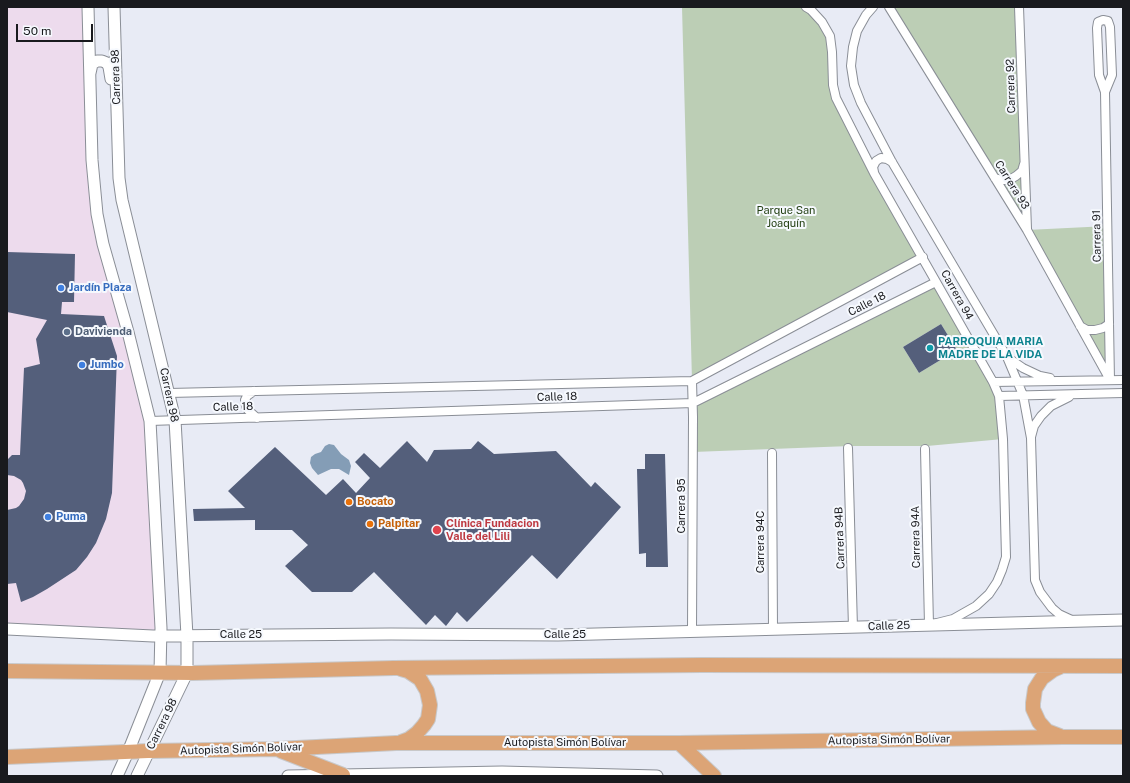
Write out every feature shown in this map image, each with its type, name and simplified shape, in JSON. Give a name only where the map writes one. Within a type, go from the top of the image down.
[{"type":"highway","points":[[7,671],[187,673],[394,668],[702,665],[1123,666]]},
{"type":"highway","points":[[1063,737],[1052,734],[1043,727],[1036,716],[1032,702],[1035,689],[1042,678],[1053,670],[1066,666]]},
{"type":"highway","points":[[394,668],[408,671],[420,679],[427,691],[430,705],[428,719],[417,733],[409,739],[396,743]]},
{"type":"highway","name":"Autopista Simón Bolívar","points":[[7,757],[148,751],[277,749],[396,743],[679,743],[1123,737]]},
{"type":"highway","points":[[679,743],[714,776]]},
{"type":"highway","points":[[277,749],[343,775]]},
{"type":"street","name":"Carrera 98","points":[[88,7],[92,160],[97,214],[103,244],[128,332],[150,421],[161,636],[160,672],[117,776]]},
{"type":"street","name":"Carrera 98","points":[[114,7],[119,178],[122,200],[170,393],[175,420],[187,636],[187,673],[137,776]]},
{"type":"street","name":"Carrera 94","points":[[806,7],[812,10],[822,22],[830,36],[833,85],[836,98],[874,173],[923,257],[993,382],[999,396],[1003,439],[1006,557],[997,582],[976,606],[953,619],[929,625]]},
{"type":"street","name":"Carrera 94","points":[[873,7],[866,15],[857,31],[852,47],[851,66],[854,85],[861,103],[892,162],[1007,357],[1023,395],[1031,438],[1034,580],[1040,592],[1052,608],[1059,614],[1075,621]]},
{"type":"street","name":"Carrera 93","points":[[888,7],[1026,230],[1110,380]]},
{"type":"street","name":"Carrera 92","points":[[1019,7],[1026,230]]},
{"type":"street","name":"Carrera 91","points":[[1106,92],[1099,75],[1097,28],[1098,22],[1103,20],[1110,24],[1112,75],[1106,92],[1110,380]]},
{"type":"street","points":[[90,73],[94,62],[102,61],[107,64],[110,67],[111,94],[117,99]]},
{"type":"street","points":[[874,173],[873,167],[876,161],[881,158],[887,158],[892,162]]},
{"type":"street","points":[[995,178],[1010,180],[1022,171],[1024,164]]},
{"type":"street","name":"Calle 18","points":[[170,393],[692,381],[923,257]]},
{"type":"street","name":"Calle 18","points":[[150,421],[693,403],[936,282]]},
{"type":"street","points":[[1080,326],[1087,330],[1095,330],[1103,328],[1109,324]]},
{"type":"street","points":[[1007,357],[1023,368],[1040,376],[1058,381]]},
{"type":"street","points":[[993,382],[1123,380]]},
{"type":"street","name":"Carrera 95","points":[[692,381],[692,632]]},
{"type":"street","points":[[254,391],[247,396],[245,400],[248,410],[257,418]]},
{"type":"street","points":[[999,396],[1123,393]]},
{"type":"street","points":[[1031,438],[1034,426],[1051,406],[1078,394]]},
{"type":"street","name":"Carrera 94B","points":[[848,448],[853,628]]},
{"type":"street","name":"Carrera 94A","points":[[925,449],[929,625]]},
{"type":"street","name":"Carrera 94C","points":[[772,453],[773,630]]},
{"type":"street","name":"Calle 25","points":[[7,629],[161,636],[391,634],[558,635],[1123,620]]},
{"type":"street","points":[[288,776],[503,774],[657,776]]},
{"type":"shaded area","name":"Jardín Plaza","points":[[7,7],[88,7],[94,193],[150,421],[161,636],[7,629]]},
{"type":"green space","name":"Parque San Joaquín","points":[[682,7],[806,7],[830,36],[836,98],[923,257],[692,381]]},
{"type":"green space","points":[[889,7],[1019,7],[1027,230],[1108,226],[1110,380],[1080,326]]},
{"type":"green space","points":[[936,282],[993,382],[1003,439],[927,446],[850,446],[693,452],[693,403]],"holes":[[[941,324],[957,350],[919,373],[903,347]]]},
{"type":"water","points":[[329,444],[334,445],[341,454],[349,460],[351,466],[349,475],[339,469],[331,469],[318,475],[312,468],[310,463],[311,457],[321,452],[325,446]]},
{"type":"building","points":[[7,252],[75,254],[74,302],[62,302],[61,314],[104,316],[117,356],[112,493],[106,519],[96,543],[76,570],[47,589],[21,602],[16,583],[7,584],[7,510],[19,506],[24,499],[26,491],[21,480],[14,476],[7,475],[7,460],[12,455],[20,455],[24,368],[40,364],[36,339],[47,320],[7,312]]},
{"type":"building","name":"PARROQUIA MARIA MADRE DE LA VIDA","points":[[941,324],[957,350],[919,373],[903,347]]},
{"type":"building","points":[[407,441],[427,462],[434,450],[471,449],[478,441],[494,454],[556,451],[591,487],[595,482],[621,507],[557,579],[532,555],[467,622],[457,612],[446,626],[435,615],[426,625],[374,572],[352,592],[312,592],[285,566],[308,545],[292,530],[255,530],[255,520],[194,521],[193,509],[245,508],[228,491],[275,447],[326,495],[343,479],[356,493],[370,478],[355,462],[364,453],[380,468]]},
{"type":"building","points":[[645,454],[665,454],[668,567],[646,567],[646,553],[639,554],[637,469],[645,469]]},
{"type":"place","name":"Jardín Plaza","points":[[61,288]]},
{"type":"place","name":"Davivienda","points":[[67,332]]},
{"type":"place","name":"PARROQUIA MARIA MADRE DE LA VIDA","points":[[930,348]]},
{"type":"place","name":"Jumbo","points":[[82,365]]},
{"type":"place","name":"Bocato","points":[[349,502]]},
{"type":"place","name":"Puma","points":[[48,517]]},
{"type":"place","name":"Palpitar","points":[[370,524]]},
{"type":"place","name":"Clínica Fundacion Valle del Lili","points":[[437,530]]}]
